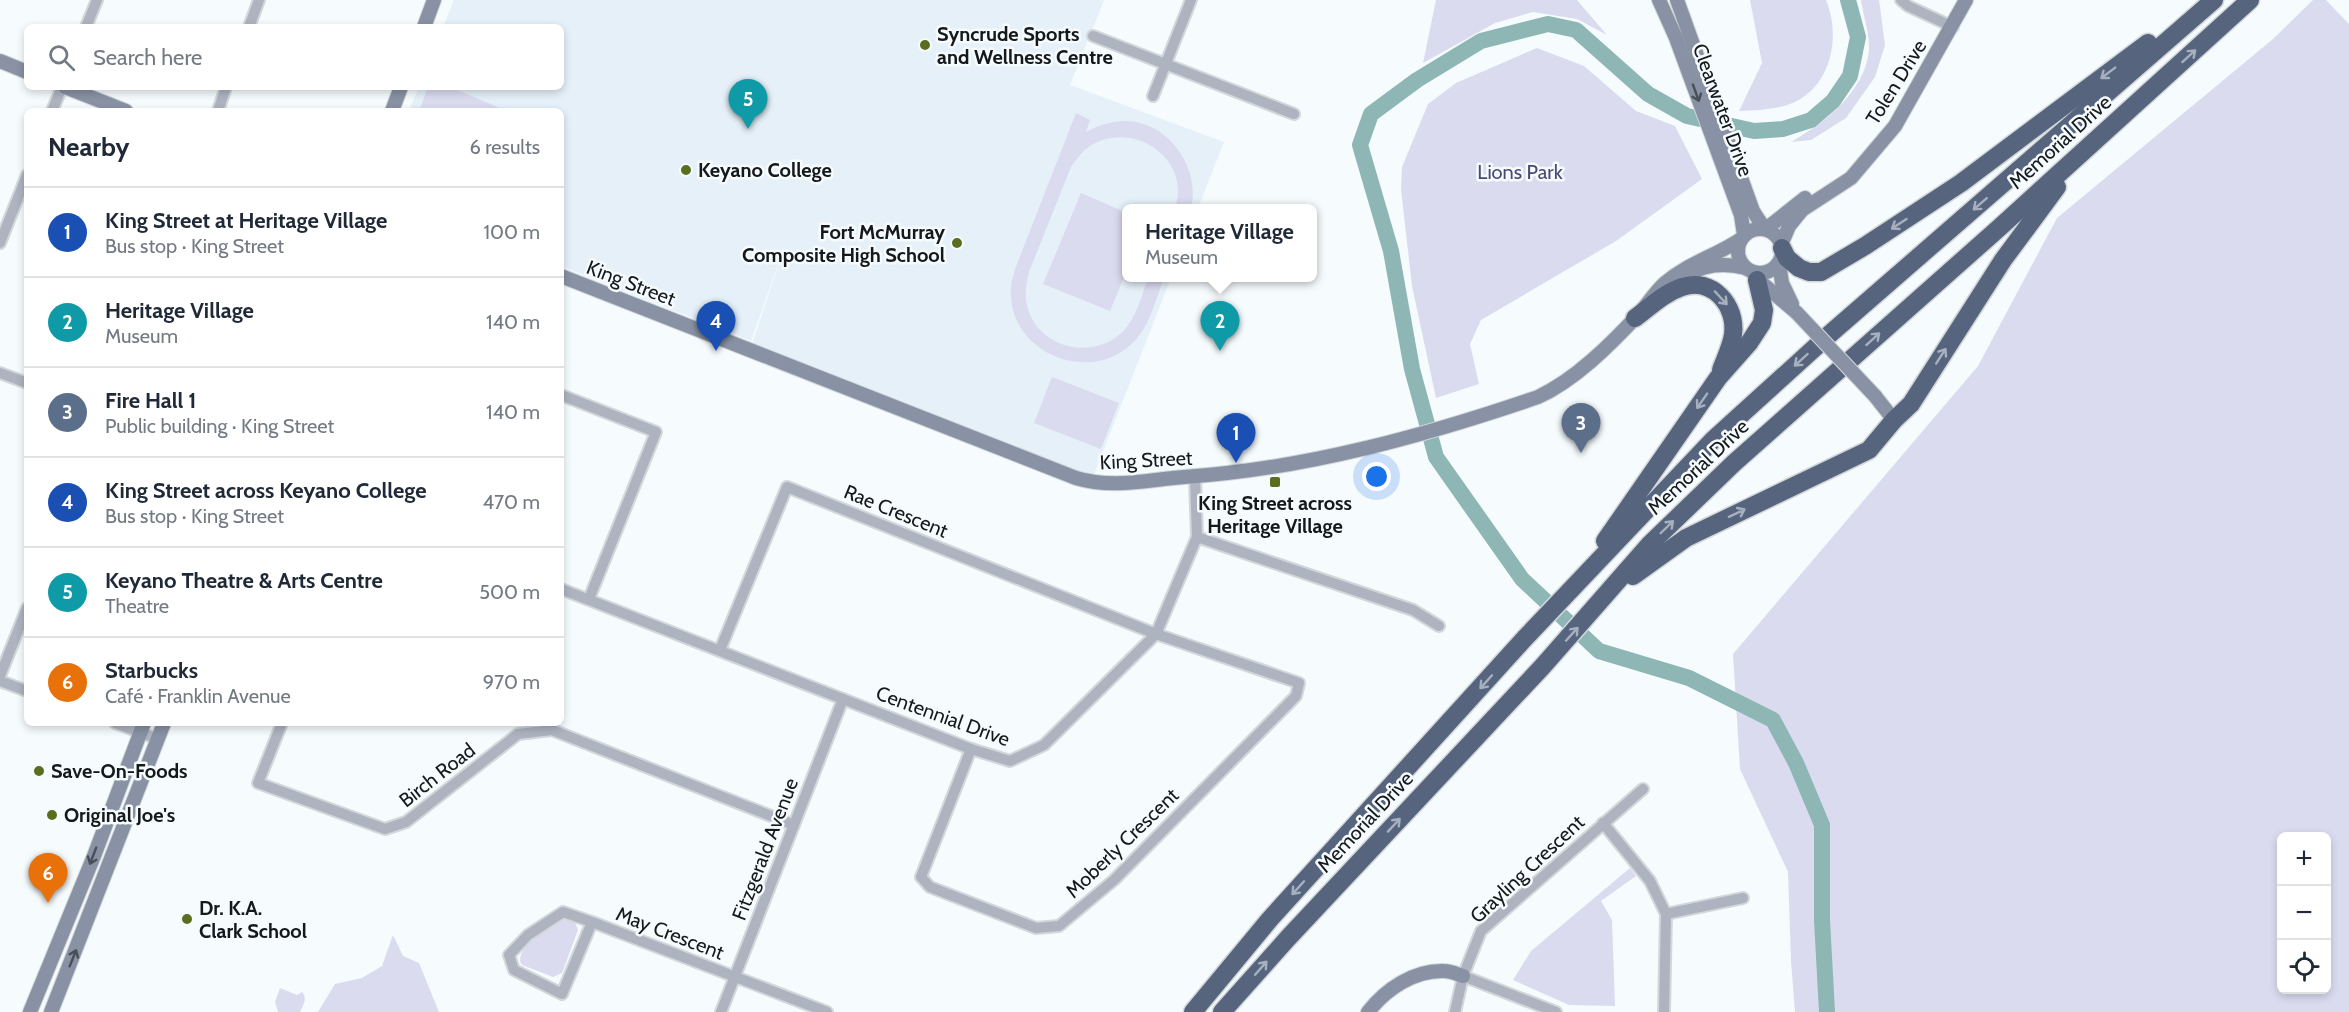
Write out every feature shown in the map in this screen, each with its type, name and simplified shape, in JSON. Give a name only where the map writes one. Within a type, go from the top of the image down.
[{"type":"highway","points":[[1781,252],[1798,268],[1809,272],[1821,272],[1865,246],[1961,183],[2205,0]]},
{"type":"highway","name":"Memorial Drive","points":[[1193,1012],[1270,919],[1525,638],[1713,440],[1831,333],[2214,0]]},
{"type":"highway","name":"Memorial Drive","points":[[1222,1012],[1288,938],[1543,666],[1650,544],[1734,463],[2084,152],[2250,0]]},
{"type":"highway","points":[[1600,602],[1686,538],[1869,450],[1894,420],[1911,405],[2003,260],[2084,152]]},
{"type":"highway","points":[[1576,584],[1718,378],[1749,343],[1762,323],[1764,310],[1750,273]]},
{"type":"highway","points":[[1635,318],[1679,288],[1699,285],[1717,292],[1730,309],[1733,334],[1718,378]]},
{"type":"street","points":[[87,24],[97,0]]},
{"type":"street","points":[[250,24],[259,0]]},
{"type":"street","points":[[425,24],[434,0]]},
{"type":"street","points":[[1153,96],[1191,0]]},
{"type":"street","name":"Clearwater Drive","points":[[1659,0],[1747,213],[1765,228]]},
{"type":"street","name":"Clearwater Drive","points":[[1677,0],[1691,35],[1747,213],[1742,237]]},
{"type":"street","points":[[1901,0],[1953,27]]},
{"type":"street","name":"Tolen Drive","points":[[1781,252],[1789,226],[1802,210],[1851,178],[1894,126],[1953,27],[1966,0]]},
{"type":"street","points":[[1093,36],[1294,114]]},
{"type":"street","points":[[0,61],[24,71]]},
{"type":"street","points":[[54,108],[62,90]]},
{"type":"street","points":[[72,90],[118,108]]},
{"type":"street","points":[[219,108],[225,90]]},
{"type":"street","points":[[393,108],[400,90]]},
{"type":"street","name":"Tolen Drive","points":[[1765,228],[1805,198],[1851,178]]},
{"type":"street","points":[[0,243],[24,183]]},
{"type":"street","points":[[1797,313],[1782,283],[1781,252],[1777,237],[1765,228],[1749,231],[1742,237],[1738,255],[1750,273],[1797,313],[1875,396],[1894,420]]},
{"type":"street","name":"King Street","points":[[564,277],[1076,478],[1113,485],[1280,466],[1408,437],[1506,408],[1554,390],[1572,377],[1635,318],[1663,285],[1684,269],[1718,253],[1742,237]]},
{"type":"street","points":[[1750,273],[1765,273],[1774,268],[1781,252]]},
{"type":"street","name":"King Street","points":[[1652,299],[1690,273],[1701,269],[1725,264],[1750,273]]},
{"type":"street","points":[[0,373],[24,382]]},
{"type":"street","points":[[564,396],[656,432],[589,599]]},
{"type":"street","name":"Centennial Drive","points":[[564,590],[971,749],[1010,761],[1044,745],[1156,634],[1197,537],[1195,477]]},
{"type":"street","name":"Rae Crescent","points":[[720,650],[787,487],[1156,634]]},
{"type":"street","points":[[1197,537],[1413,610],[1439,626]]},
{"type":"street","points":[[0,676],[24,616]]},
{"type":"street","name":"Moberly Crescent","points":[[971,749],[921,877],[930,887],[1036,928],[1059,926],[1114,880],[1296,696],[1299,683],[1156,634]]},
{"type":"street","points":[[0,681],[24,690]]},
{"type":"street","name":"Fitzgerald Avenue","points":[[721,1012],[843,699]]},
{"type":"street","points":[[51,1012],[163,726]]},
{"type":"street","name":"Birch Road","points":[[281,726],[258,783],[385,829],[406,822],[518,734],[552,730],[794,825]]},
{"type":"street","points":[[30,1012],[94,856],[142,728],[158,739]]},
{"type":"street","points":[[1603,823],[1643,789]]},
{"type":"street","name":"Grayling Crescent","points":[[1455,1012],[1462,976],[1481,931],[1603,823],[1650,881],[1666,914],[1664,1012]]},
{"type":"street","points":[[1666,914],[1743,898]]},
{"type":"street","name":"May Crescent","points":[[592,922],[562,994],[514,970],[509,956],[528,934],[563,912],[592,922],[735,976],[827,1012]]},
{"type":"street","points":[[1368,1012],[1392,988],[1412,977],[1445,971],[1556,1012]]},
{"type":"shaded area","points":[[454,0],[1104,0],[1070,85],[1224,142],[1200,204],[1122,204],[1122,282],[1169,282],[1091,482],[750,350],[786,242],[751,341],[564,267],[564,108],[410,108],[418,90],[564,90],[564,24],[444,24]]},
{"type":"green space","points":[[1436,0],[1577,0],[1607,35],[1577,19],[1533,12],[1495,23],[1423,63]]},
{"type":"green space","points":[[1750,0],[1826,0],[1833,28],[1830,58],[1817,85],[1793,103],[1773,108],[1739,111],[1762,63]]},
{"type":"green space","points":[[1861,0],[1879,0],[1885,45],[1875,77],[1846,118],[1811,140],[1791,142],[1829,116],[1841,105],[1860,79],[1869,50]]},
{"type":"green space","points":[[2313,0],[2326,0],[2349,24],[2349,1012],[1795,1012],[1788,872],[1740,769],[1733,654],[1978,366],[2057,218],[2273,39]]},
{"type":"green space","name":"Lions Park","points":[[1537,48],[1584,66],[1636,111],[1675,126],[1702,179],[1616,241],[1481,320],[1470,344],[1479,384],[1436,398],[1412,286],[1401,189],[1402,167],[1428,104],[1456,83]]},
{"type":"green space","points":[[427,90],[457,90],[500,108],[420,108]]},
{"type":"green space","points":[[1076,113],[1090,120],[1086,132],[1105,124],[1121,121],[1142,123],[1168,139],[1178,150],[1191,178],[1192,204],[1176,204],[1178,190],[1175,174],[1167,160],[1155,148],[1124,137],[1107,139],[1087,148],[1071,167],[1029,272],[1026,300],[1035,323],[1044,334],[1071,347],[1086,348],[1114,339],[1130,323],[1147,282],[1163,282],[1143,331],[1120,353],[1100,361],[1078,362],[1057,357],[1038,346],[1023,331],[1013,311],[1011,282]]},
{"type":"green space","points":[[1081,193],[1122,211],[1122,282],[1110,311],[1043,284]]},
{"type":"green space","points":[[1052,377],[1119,403],[1101,449],[1034,423]]},
{"type":"green space","points":[[1630,868],[1636,876],[1601,901],[1612,920],[1615,1006],[1569,1005],[1513,980],[1531,951]]},
{"type":"green space","points":[[567,918],[575,922],[578,930],[562,973],[553,977],[522,965],[521,954],[530,940],[544,927]]},
{"type":"green space","points":[[393,935],[403,956],[419,963],[439,1012],[318,1012],[335,984],[362,978],[382,966]]},
{"type":"green space","points":[[280,988],[297,995],[302,992],[305,1000],[300,1012],[278,1012],[275,1002]]},
{"type":"waterway","points":[[1827,1012],[1822,920],[1822,825],[1796,763],[1773,720],[1689,678],[1599,651],[1522,579],[1436,457],[1412,369],[1391,251],[1360,145],[1371,114],[1417,80],[1481,41],[1548,24],[1576,30],[1648,94],[1687,116],[1754,131],[1783,129],[1811,120],[1833,101],[1850,76],[1858,37],[1848,0]]},
{"type":"place","name":"Syncrude Sports and Wellness Centre","points":[[925,45]]},
{"type":"place","name":"Keyano Theatre & Arts Centre","points":[[748,129]]},
{"type":"place","name":"Keyano College","points":[[686,170]]},
{"type":"place","name":"Fort McMurray Composite High School","points":[[957,243]]},
{"type":"place","name":"King Street across Keyano College","points":[[716,351]]},
{"type":"place","name":"Heritage Village","points":[[1220,351]]},
{"type":"place","name":"Fire Hall 1","points":[[1581,453]]},
{"type":"place","name":"King Street at Heritage Village","points":[[1236,463]]},
{"type":"place","name":"King Street across Heritage Village","points":[[1275,482]]},
{"type":"place","name":"Save-On-Foods","points":[[39,771]]},
{"type":"place","name":"Original Joe's","points":[[52,815]]},
{"type":"place","name":"Starbucks","points":[[48,903]]},
{"type":"place","name":"Dr. K.A. Clark School","points":[[187,919]]}]
